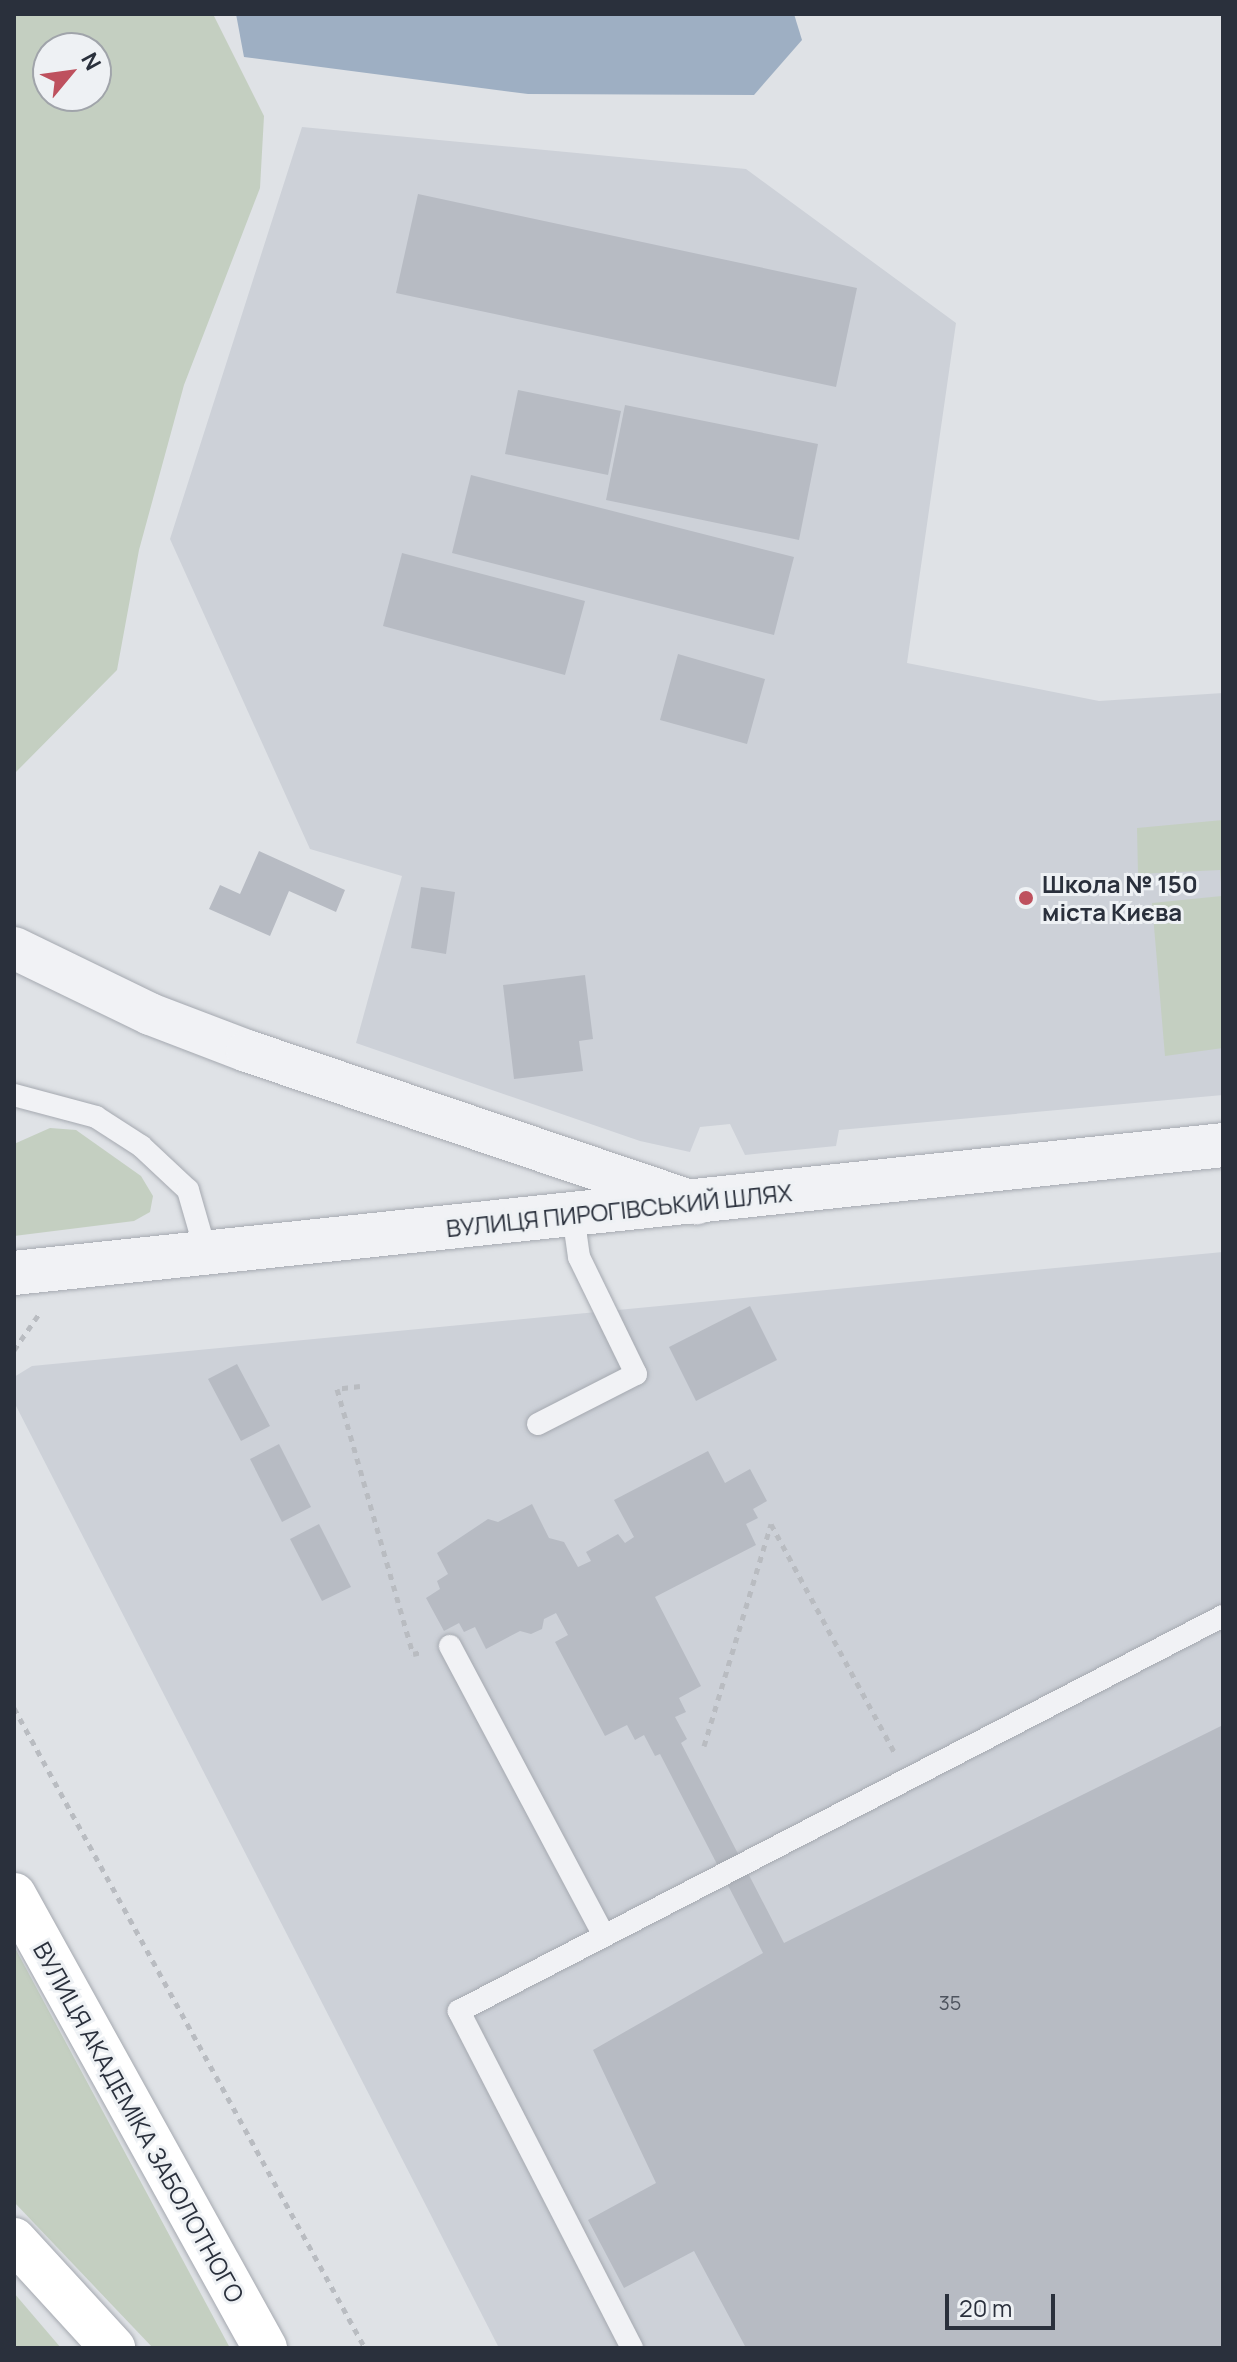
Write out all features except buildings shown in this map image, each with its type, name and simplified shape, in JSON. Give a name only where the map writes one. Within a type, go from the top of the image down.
[{"type":"highway","name":"ВУЛИЦЯ АКАДЕМІКА ЗАБОЛОТНОГО","points":[[14,1895],[265,2348]]},
{"type":"highway","points":[[14,2240],[113,2348]]},
{"type":"street","points":[[14,948],[150,1014],[247,1051],[698,1204]]},
{"type":"street","name":"ВУЛИЦЯ ПИРОГІВСЬКИЙ ШЛЯХ","points":[[14,1273],[205,1249],[698,1204],[1223,1145]]},
{"type":"lane","points":[[14,1095],[96,1117],[141,1146],[188,1190],[205,1249]]},
{"type":"lane","points":[[538,1424],[636,1374],[579,1257],[573,1215]]},
{"type":"lane","points":[[632,2348],[459,2011],[1223,1616]]},
{"type":"lane","points":[[450,1646],[604,1936]]},
{"type":"path","points":[[360,1386],[337,1389],[413,1654],[450,1646]]},
{"type":"path","points":[[704,1746],[771,1524],[909,1779]]},
{"type":"path","points":[[14,1708],[365,2348]]},
{"type":"shaded area","points":[[302,127],[746,169],[956,323],[907,663],[1099,701],[1223,693],[1223,1095],[839,1130],[836,1146],[745,1155],[730,1124],[700,1127],[690,1152],[640,1141],[356,1043],[402,876],[310,849],[170,539]]},
{"type":"shaded area","points":[[1223,1252],[1223,2348],[499,2348],[14,1402],[14,1377],[32,1366]]},
{"type":"green space","points":[[14,14],[213,14],[264,116],[260,188],[184,385],[139,550],[117,670],[14,774]]},
{"type":"green space","points":[[1223,820],[1223,1048],[1165,1056],[1152,903],[1222,896],[1220,870],[1138,874],[1137,828]]},
{"type":"green space","points":[[50,1128],[76,1130],[141,1176],[153,1196],[150,1212],[134,1221],[14,1236],[14,1144]]},
{"type":"green space","points":[[14,1946],[230,2348],[153,2348],[14,2202]]},
{"type":"green space","points":[[14,2293],[61,2348],[14,2348]]},
{"type":"water","points":[[236,14],[794,14],[802,40],[754,95],[528,94],[244,57]]},
{"type":"place","name":"Школа № 150 міста Києва","points":[[1026,898]]}]
